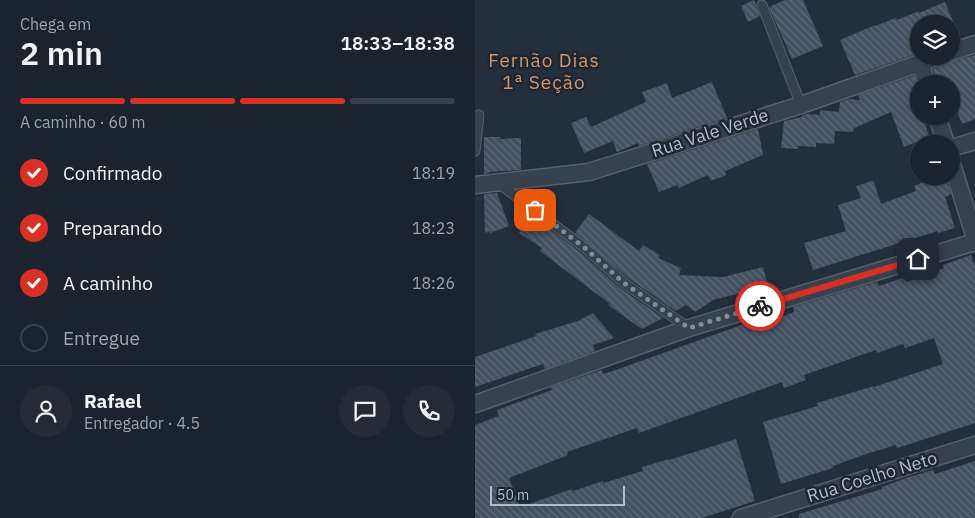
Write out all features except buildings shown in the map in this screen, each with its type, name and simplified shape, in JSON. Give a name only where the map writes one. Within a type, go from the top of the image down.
[{"type":"street","points":[[960,49],[975,44]]},
{"type":"street","name":"Rua Vale Verde","points":[[475,185],[589,172],[801,105],[914,65]]},
{"type":"street","points":[[960,145],[975,141]]},
{"type":"street","points":[[958,185],[975,238]]},
{"type":"street","points":[[475,404],[689,328],[975,242]]},
{"type":"street","name":"Rua Coelho Neto","points":[[741,518],[975,445]]},
{"type":"lane","points":[[762,5],[801,105]]},
{"type":"lane","points":[[475,151],[479,115]]},
{"type":"lane","points":[[497,182],[585,248],[624,283],[689,328]]},
{"type":"way so far","points":[[535,210],[585,248],[624,283],[689,328],[760,306]]},
{"type":"district","name":"Fernão Dias 1ª Seção","points":[[544,71]]},
{"type":"route","points":[[760,306],[918,259]]}]
